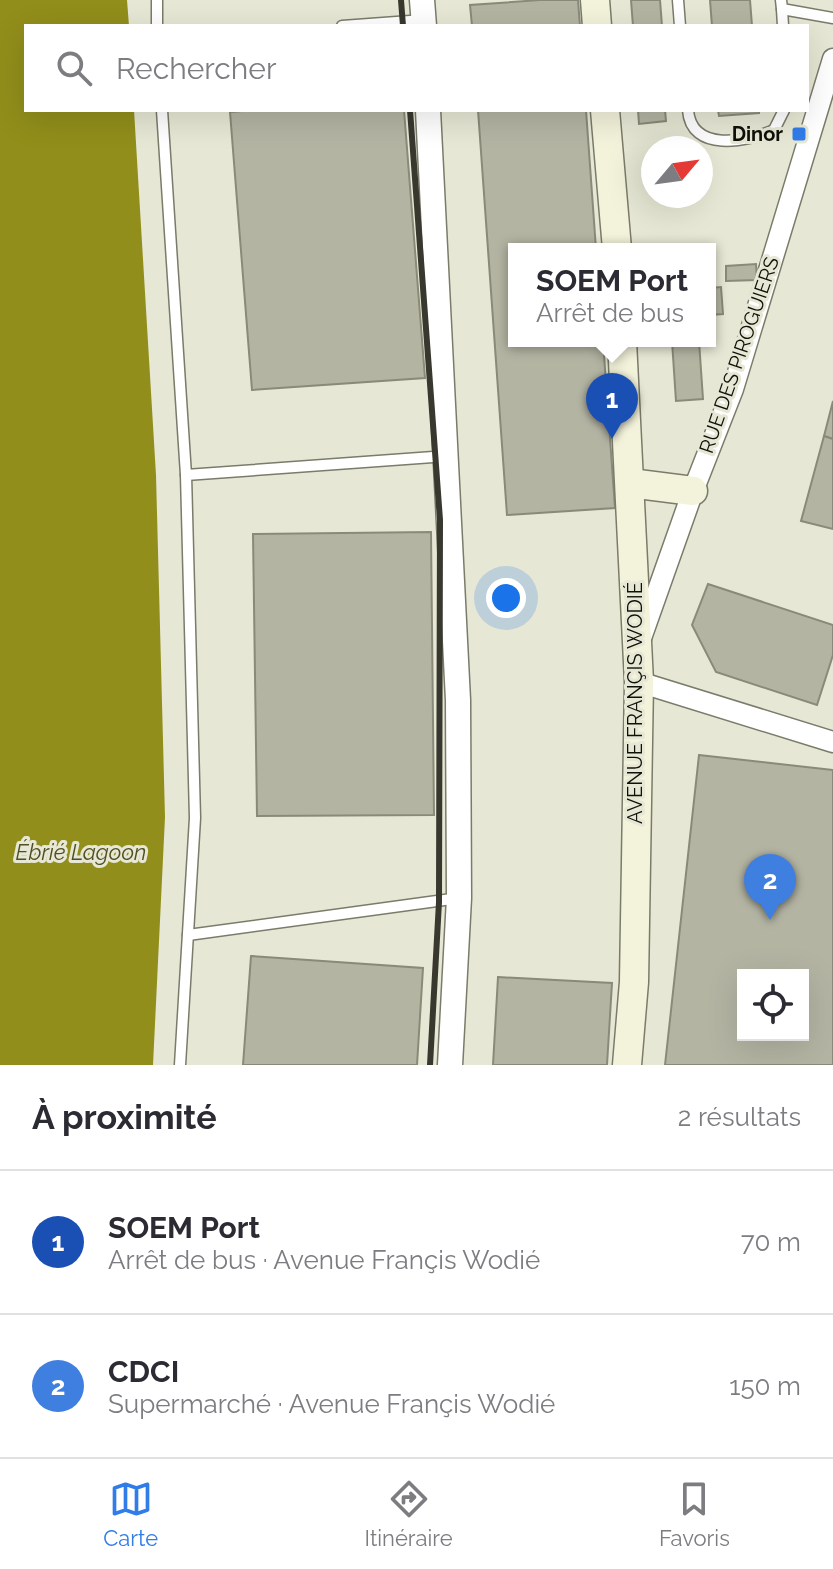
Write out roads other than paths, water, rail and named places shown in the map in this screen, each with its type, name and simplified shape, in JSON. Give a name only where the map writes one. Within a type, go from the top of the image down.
[{"type":"main road","points":[[595,0],[597,24]]},
{"type":"main road","points":[[605,112],[616,243]]},
{"type":"main road","name":"AVENUE FRANÇIS WODIÉ","points":[[622,347],[639,682],[634,982],[627,1065]]},
{"type":"main road","points":[[630,483],[693,491]]},
{"type":"street","name":"RUE DES PIROGUIERS","points":[[637,648],[733,389],[833,59]]},
{"type":"street","points":[[428,112],[458,700],[459,898],[450,1065]]},
{"type":"street","points":[[639,682],[833,742]]},
{"type":"lane","points":[[157,0],[157,24]]},
{"type":"lane","points":[[678,0],[680,24]]},
{"type":"lane","points":[[782,5],[833,18]]},
{"type":"lane","points":[[357,24],[423,15]]},
{"type":"lane","points":[[162,112],[186,475],[195,818],[180,1065]]},
{"type":"lane","points":[[688,112],[694,131],[710,140],[754,139],[774,130],[783,112]]},
{"type":"lane","points":[[186,475],[447,456]]},
{"type":"lane","points":[[188,935],[459,898]]},
{"type":"water","name":"Ébrié Lagoon","points":[[0,0],[127,0],[129,24],[24,24],[24,112],[134,112],[156,475],[165,817],[153,1065],[0,1065]]},
{"type":"railway","points":[[401,0],[403,24]]},
{"type":"railway","points":[[410,112],[440,520],[439,902],[430,1065]]},
{"type":"place","name":"Dinor","points":[[799,134]]},
{"type":"place","name":"SOEM Port","points":[[612,439]]},
{"type":"place","name":"CDCI","points":[[770,920]]}]
